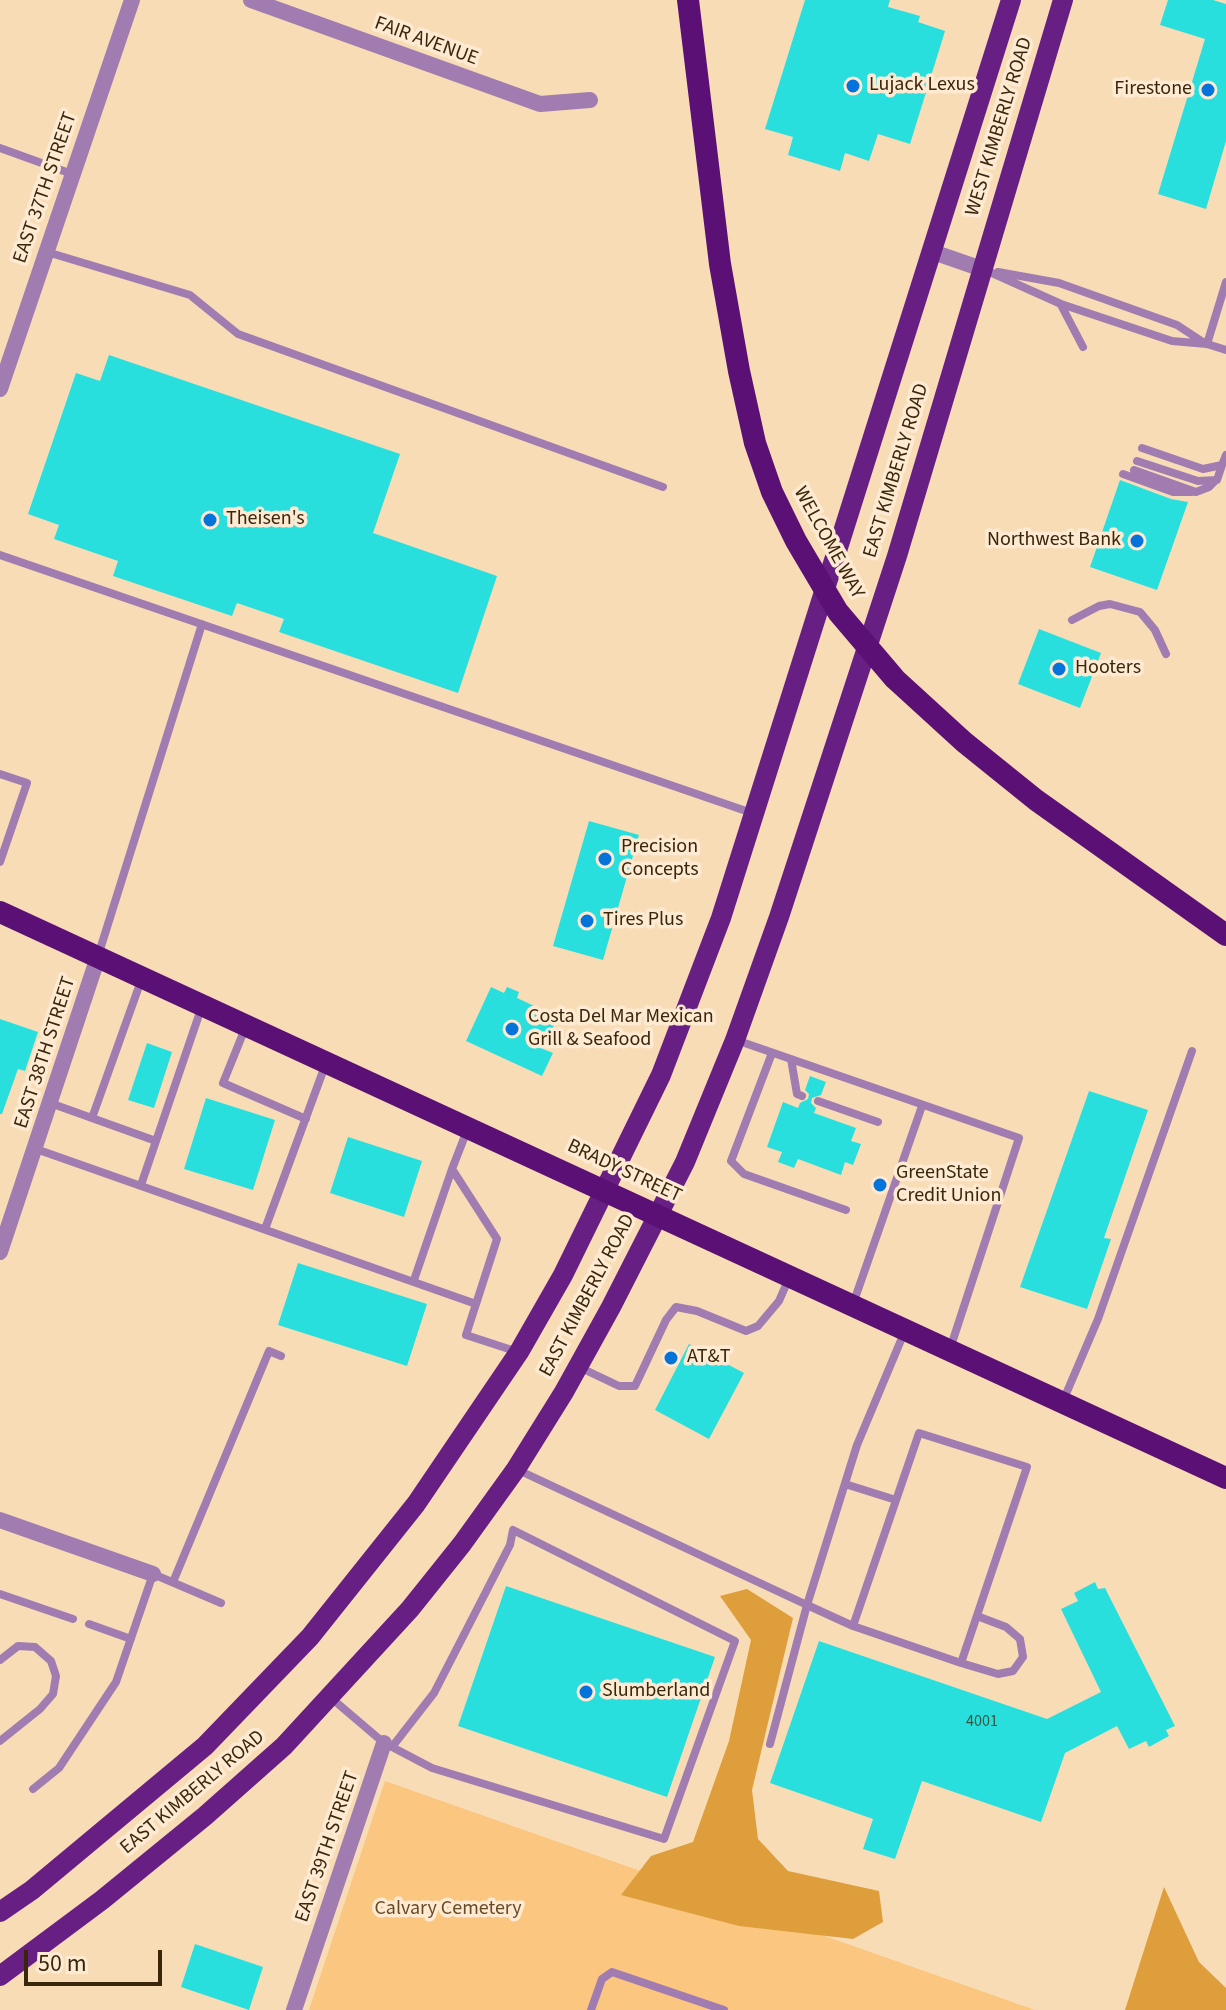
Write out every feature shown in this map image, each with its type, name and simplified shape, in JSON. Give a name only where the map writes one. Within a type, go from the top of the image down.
[{"type":"highway","name":"WELCOME WAY","points":[[688,0],[720,264],[752,429],[772,492],[796,541],[838,612],[895,679],[964,742],[1036,800],[1226,935]]},
{"type":"highway","name":"BRADY STREET","points":[[0,912],[1226,1478]]},
{"type":"main road","name":"WEST KIMBERLY ROAD","points":[[933,252],[1011,0]]},
{"type":"main road","name":"WEST KIMBERLY ROAD","points":[[982,269],[1063,0]]},
{"type":"main road","name":"EAST KIMBERLY ROAD","points":[[0,1912],[32,1890],[205,1746],[310,1637],[416,1504],[519,1352],[563,1275],[661,1075],[721,918],[933,252]]},
{"type":"main road","name":"EAST KIMBERLY ROAD","points":[[0,1976],[102,1900],[205,1816],[284,1746],[410,1609],[462,1544],[516,1469],[579,1366],[659,1215],[691,1148],[735,1040],[779,917],[897,556],[982,269]]},
{"type":"street","name":"EAST 37TH STREET","points":[[0,389],[6,350],[46,252],[132,0]]},
{"type":"street","name":"FAIR AVENUE","points":[[251,0],[540,104],[590,100]]},
{"type":"street","points":[[933,252],[982,269]]},
{"type":"street","name":"EAST 38TH STREET","points":[[0,1252],[98,957]]},
{"type":"street","points":[[0,1520],[153,1574]]},
{"type":"street","name":"EAST 39TH STREET","points":[[294,2010],[388,1745]]},
{"type":"lane","points":[[0,148],[72,174]]},
{"type":"lane","points":[[46,252],[190,295],[238,334],[663,487]]},
{"type":"lane","points":[[982,269],[1061,304],[1172,341],[1207,344],[1226,350]]},
{"type":"lane","points":[[982,269],[1059,283],[1177,325],[1207,344]]},
{"type":"lane","points":[[1207,344],[1226,282]]},
{"type":"lane","points":[[1061,304],[1083,347]]},
{"type":"lane","points":[[1142,448],[1191,467],[1213,468],[1222,465]]},
{"type":"lane","points":[[1123,474],[1173,492],[1196,492],[1217,480],[1226,455]]},
{"type":"lane","points":[[1196,492],[1136,465],[1198,481],[1217,480]]},
{"type":"lane","points":[[0,555],[754,813]]},
{"type":"lane","points":[[1072,620],[1099,606],[1110,604],[1140,612],[1155,630],[1166,654]]},
{"type":"lane","points":[[98,957],[202,624]]},
{"type":"lane","points":[[0,774],[27,783],[0,862]]},
{"type":"lane","points":[[92,1118],[142,977]]},
{"type":"lane","points":[[141,1185],[202,1005]]},
{"type":"lane","points":[[246,1025],[223,1083],[306,1119]]},
{"type":"lane","points":[[735,1040],[1019,1138],[950,1349]]},
{"type":"lane","points":[[1063,1401],[1098,1319],[1192,1051]]},
{"type":"lane","points":[[772,1053],[731,1161],[744,1174],[846,1210]]},
{"type":"lane","points":[[791,1059],[797,1094],[802,1096]]},
{"type":"lane","points":[[265,1229],[326,1062]]},
{"type":"lane","points":[[818,1101],[878,1122]]},
{"type":"lane","points":[[50,1103],[156,1141]]},
{"type":"lane","points":[[853,1305],[922,1106]]},
{"type":"lane","points":[[414,1280],[468,1127]]},
{"type":"lane","points":[[36,1149],[476,1304]]},
{"type":"lane","points":[[452,1169],[497,1239],[466,1335],[519,1352]]},
{"type":"lane","points":[[579,1366],[619,1386],[635,1386],[666,1320],[676,1307],[697,1311],[746,1331],[758,1326],[779,1301],[790,1276]]},
{"type":"lane","points":[[770,1744],[807,1605],[857,1445],[906,1329]]},
{"type":"lane","points":[[173,1582],[269,1351],[281,1356]]},
{"type":"lane","points":[[853,1626],[919,1433],[1027,1467],[961,1663]]},
{"type":"lane","points":[[516,1469],[853,1626],[998,1674],[1013,1671],[1023,1657],[1020,1639],[1006,1627],[977,1616]]},
{"type":"lane","points":[[845,1484],[896,1500]]},
{"type":"lane","points":[[329,1697],[388,1745],[432,1768],[664,1839],[735,1641],[513,1530],[510,1545],[442,1680],[388,1745]]},
{"type":"lane","points":[[33,1789],[59,1768],[116,1682],[153,1574],[221,1603]]},
{"type":"lane","points":[[0,1594],[73,1619]]},
{"type":"lane","points":[[89,1624],[131,1639]]},
{"type":"lane","points":[[0,1660],[18,1646],[35,1647],[51,1661],[56,1676],[53,1694],[40,1709],[0,1741]]},
{"type":"lane","points":[[591,2010],[602,1979],[612,1972],[724,2010]]},
{"type":"green space","name":"Calvary Cemetery","points":[[385,1781],[1035,2010],[309,2010]]},
{"type":"shaded area","points":[[747,1589],[793,1618],[752,1790],[758,1839],[788,1871],[879,1891],[883,1922],[853,1939],[739,1926],[621,1895],[651,1856],[693,1842],[729,1741],[751,1640],[720,1596]]},
{"type":"shaded area","points":[[1164,1887],[1199,1962],[1226,1988],[1226,2010],[1125,2010]]},
{"type":"building","name":"Lujack Lexus","points":[[805,0],[890,0],[888,7],[920,16],[918,22],[945,31],[910,144],[878,134],[869,161],[845,153],[840,171],[788,155],[793,137],[765,129]]},
{"type":"building","name":"Firestone","points":[[1168,0],[1213,0],[1226,4],[1226,141],[1206,209],[1158,194],[1205,39],[1160,25]]},
{"type":"building","name":"Theisen's","points":[[109,355],[400,454],[373,533],[497,576],[458,693],[279,632],[284,619],[237,603],[232,616],[113,576],[118,561],[54,539],[59,525],[28,514],[76,373],[100,381]]},
{"type":"building","points":[[1120,480],[1188,502],[1157,590],[1090,567]]},
{"type":"building","name":"Hooters","points":[[1039,629],[1101,653],[1080,708],[1018,684]]},
{"type":"building","points":[[589,821],[639,835],[603,960],[553,946]]},
{"type":"building","name":"Costa Del Mar Mexican Grill & Seafood","points":[[491,987],[504,993],[507,987],[519,992],[517,998],[558,1017],[543,1049],[553,1053],[542,1076],[466,1041]]},
{"type":"building","points":[[0,1019],[38,1032],[25,1071],[18,1069],[2,1114],[0,1114]]},
{"type":"building","points":[[147,1043],[172,1052],[154,1108],[128,1100]]},
{"type":"building","points":[[810,1076],[826,1082],[821,1095],[812,1098],[811,1103],[816,1108],[814,1113],[856,1128],[851,1141],[861,1144],[853,1165],[845,1162],[841,1175],[798,1159],[794,1168],[778,1162],[782,1152],[767,1147],[783,1102],[798,1108],[808,1099],[809,1094],[805,1090]]},
{"type":"building","points":[[1089,1091],[1148,1110],[1104,1238],[1111,1239],[1087,1309],[1020,1287]]},
{"type":"building","points":[[206,1098],[275,1120],[253,1190],[184,1169]]},
{"type":"building","points":[[348,1137],[422,1161],[404,1217],[330,1193]]},
{"type":"building","points":[[298,1263],[427,1304],[407,1366],[278,1325]]},
{"type":"building","points":[[689,1344],[744,1373],[709,1439],[655,1410]]},
{"type":"building","points":[[1095,1582],[1098,1589],[1105,1588],[1175,1726],[1166,1730],[1169,1736],[1149,1747],[1146,1741],[1129,1749],[1117,1726],[1065,1753],[1041,1822],[922,1781],[895,1859],[863,1849],[873,1819],[770,1783],[819,1641],[1047,1719],[1101,1692],[1061,1609],[1078,1601],[1074,1593]]},
{"type":"building","name":"Slumberland","points":[[506,1586],[715,1657],[667,1797],[458,1726]]},
{"type":"building","points":[[195,1944],[263,1967],[249,2010],[181,1987]]},
{"type":"place","name":"Lujack Lexus","points":[[853,86]]},
{"type":"place","name":"Firestone","points":[[1208,90]]},
{"type":"place","name":"Theisen's","points":[[210,520]]},
{"type":"place","name":"Northwest Bank","points":[[1137,541]]},
{"type":"place","name":"Hooters","points":[[1059,669]]},
{"type":"place","name":"Precision Concepts","points":[[605,859]]},
{"type":"place","name":"Tires Plus","points":[[587,921]]},
{"type":"place","name":"Costa Del Mar Mexican Grill & Seafood","points":[[512,1029]]},
{"type":"place","name":"GreenState Credit Union","points":[[880,1185]]},
{"type":"place","name":"AT&T","points":[[671,1358]]},
{"type":"place","name":"Slumberland","points":[[586,1692]]}]
